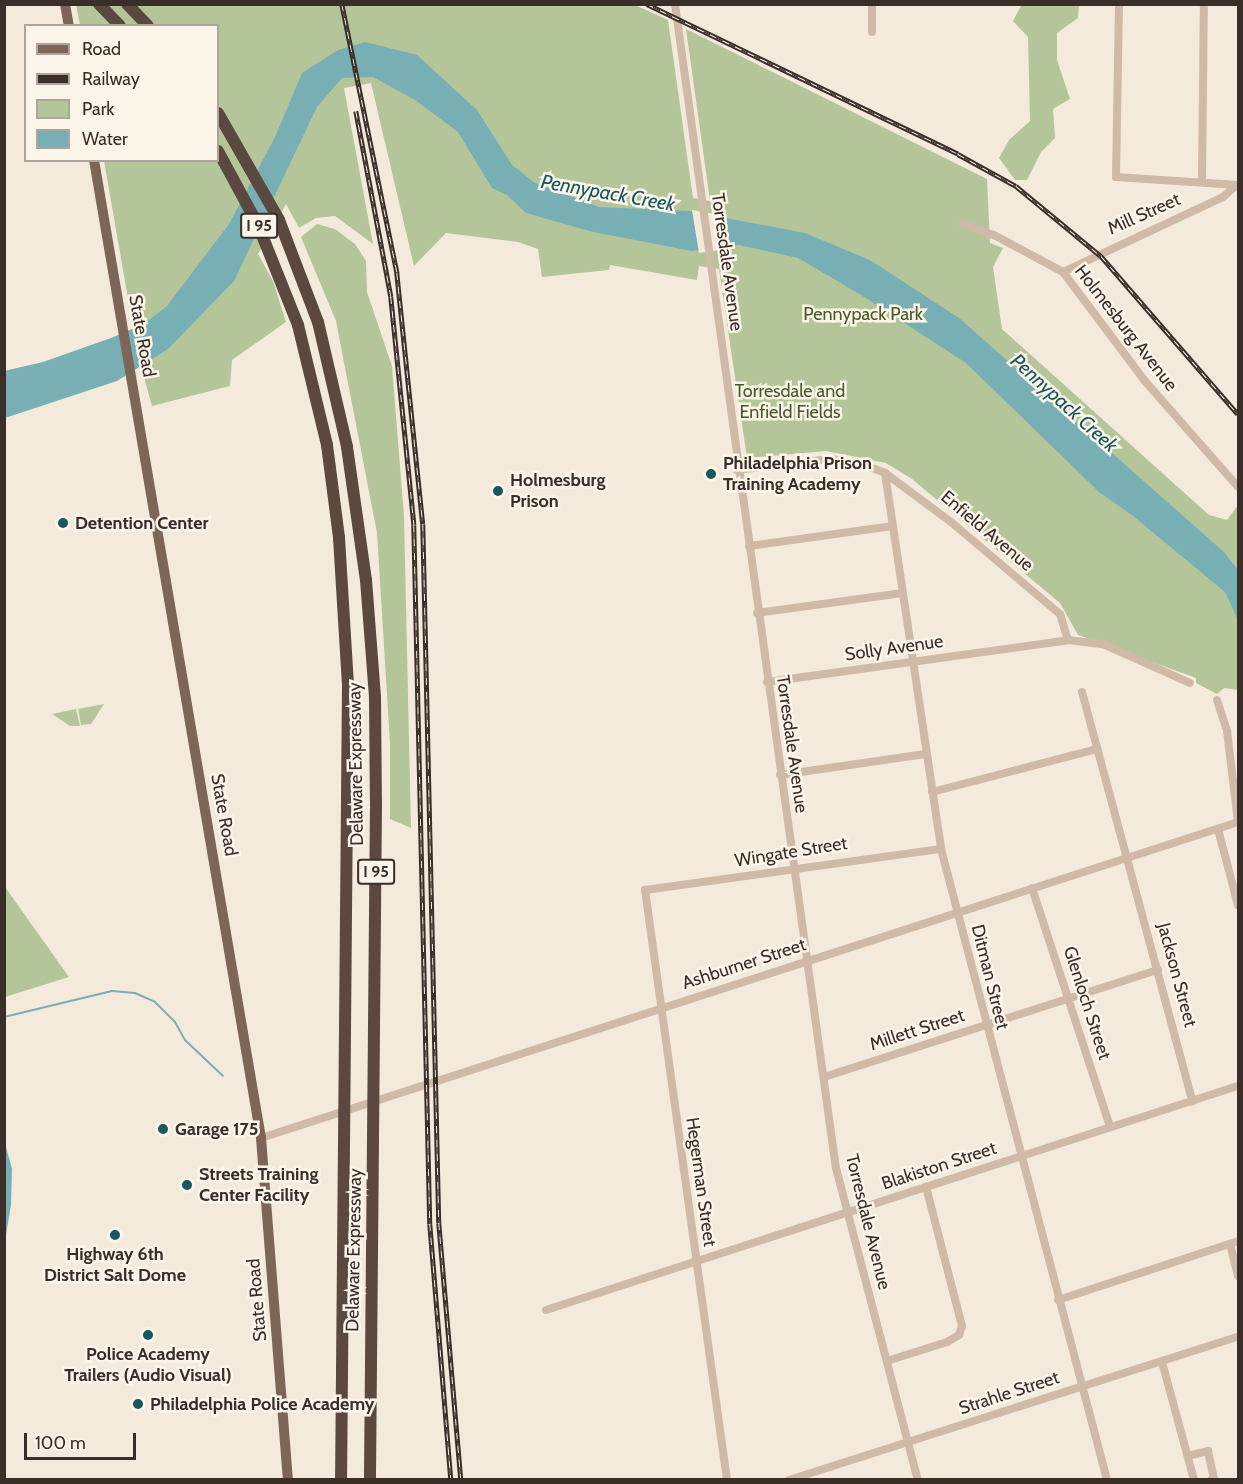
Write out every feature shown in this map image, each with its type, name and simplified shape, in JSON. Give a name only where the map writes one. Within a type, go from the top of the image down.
[{"type":"highway","points":[[99,4],[118,24]]},
{"type":"highway","points":[[127,4],[146,24]]},
{"type":"highway","name":"Delaware Expressway","points":[[219,114],[236,140],[279,220],[302,272],[327,353],[347,447],[366,580],[375,697],[370,1479]]},
{"type":"highway","name":"Delaware Expressway","points":[[221,155],[258,225],[288,294],[327,446],[339,538],[347,674],[341,1479]]},
{"type":"main road","points":[[65,4],[69,24]]},
{"type":"main road","name":"State Road","points":[[94,162],[261,1138],[288,1479]]},
{"type":"street","name":"Torresdale Avenue","points":[[675,4],[737,470],[836,1168],[918,1479]]},
{"type":"street","points":[[872,4],[872,32]]},
{"type":"street","points":[[1119,4],[1116,177],[1238,185]]},
{"type":"street","points":[[1202,181],[1204,4]]},
{"type":"street","name":"Mill Street","points":[[1063,272],[1223,197],[1238,185]]},
{"type":"street","name":"Holmesburg Avenue","points":[[963,224],[994,235],[1063,272],[1144,380],[1239,487]]},
{"type":"street","name":"Enfield Avenue","points":[[737,470],[830,459],[862,464],[885,473],[945,516],[1060,614],[1068,640]]},
{"type":"street","name":"Ditman Street","points":[[885,473],[941,849],[984,1025],[1107,1479]]},
{"type":"street","points":[[749,546],[893,526]]},
{"type":"street","points":[[757,613],[903,593]]},
{"type":"street","points":[[1068,640],[1103,644],[1190,683]]},
{"type":"street","name":"Solly Avenue","points":[[767,682],[1068,640]]},
{"type":"street","name":"Jackson Street","points":[[1082,692],[1096,749],[1129,857],[1192,1101]]},
{"type":"street","points":[[1217,700],[1227,731],[1238,822]]},
{"type":"street","points":[[932,792],[1096,749]]},
{"type":"street","points":[[780,775],[926,754]]},
{"type":"street","name":"Ashburner Street","points":[[261,1138],[1238,822]]},
{"type":"street","points":[[1218,829],[1239,904]]},
{"type":"street","name":"Wingate Street","points":[[646,890],[941,849]]},
{"type":"street","name":"Glenloch Street","points":[[1032,888],[1110,1127]]},
{"type":"street","name":"Hegerman Street","points":[[646,890],[660,1008],[727,1479]]},
{"type":"street","name":"Millett Street","points":[[824,1077],[1158,970]]},
{"type":"street","name":"Blakiston Street","points":[[546,1310],[1239,1086]]},
{"type":"street","points":[[886,1361],[954,1338],[960,1331],[962,1319],[926,1187]]},
{"type":"street","points":[[1058,1300],[1234,1243],[1239,1276]]},
{"type":"street","name":"Strahle Street","points":[[789,1479],[1239,1337]]},
{"type":"street","points":[[1162,1362],[1194,1479]]},
{"type":"street","points":[[1188,1456],[1208,1451],[1214,1479],[1211,1479]]},
{"type":"green space","points":[[1022,4],[1079,6],[1078,18],[1057,33],[1057,60],[1070,99],[1053,109],[1055,138],[1041,152],[1027,180],[1015,180],[999,158],[1009,140],[1030,121],[1028,37],[1013,21]]},
{"type":"green space","name":"Pennypack Park","points":[[76,5],[635,5],[668,20],[693,198],[710,201],[686,29],[987,179],[990,243],[1003,248],[993,267],[1002,329],[1209,515],[1227,520],[1238,505],[1238,690],[1224,688],[1217,694],[1196,683],[1196,678],[1078,635],[1060,603],[912,479],[886,463],[826,451],[747,458],[719,269],[699,266],[697,280],[610,265],[609,270],[542,277],[538,249],[518,242],[446,233],[414,266],[371,83],[344,88],[373,244],[335,216],[316,218],[299,228],[286,204],[258,254],[273,281],[286,322],[232,360],[230,386],[152,406],[138,356],[104,162],[219,162],[219,24],[80,24]]},
{"type":"green space","points":[[317,224],[335,229],[355,244],[366,261],[367,292],[392,366],[404,516],[411,828],[390,819],[390,744],[377,533],[336,321],[301,237]]},
{"type":"green space","points":[[104,704],[91,724],[81,725],[78,709]]},
{"type":"green space","points":[[76,709],[80,726],[70,726],[52,714]]},
{"type":"green space","points":[[5,887],[69,977],[5,997]]},
{"type":"water","points":[[365,42],[417,55],[477,110],[512,165],[535,183],[599,207],[690,211],[805,233],[870,260],[959,318],[1224,552],[1238,570],[1238,620],[1225,592],[1133,516],[1099,492],[966,363],[861,295],[798,258],[739,245],[692,251],[593,232],[526,213],[507,195],[492,188],[458,132],[415,100],[373,77],[342,78],[317,107],[234,281],[168,349],[117,381],[5,418],[4,371],[43,362],[111,338],[144,324],[167,306],[229,224],[275,137],[302,73],[338,50]]},
{"type":"water","points":[[5,1143],[12,1169],[11,1205],[5,1241]]},
{"type":"pier","points":[[692,210],[715,214],[720,250],[699,253]]},
{"type":"waterway","points":[[4,1017],[112,991],[135,993],[155,1002],[175,1022],[185,1040],[223,1076]]},
{"type":"railway","points":[[342,4],[397,273],[423,524],[439,1223],[461,1480]]},
{"type":"railway","points":[[647,4],[958,154],[1016,186],[1101,256],[1238,414]]},
{"type":"railway","points":[[356,111],[391,297],[414,525],[430,1224],[451,1480]]},
{"type":"place","name":"Philadelphia Prison Training Academy","points":[[711,474]]},
{"type":"place","name":"Holmesburg Prison","points":[[498,491]]},
{"type":"place","name":"Detention Center","points":[[63,523]]},
{"type":"place","name":"Garage 175","points":[[163,1129]]},
{"type":"place","name":"Streets Training Center Facility","points":[[187,1185]]},
{"type":"place","name":"Highway 6th District Salt Dome","points":[[115,1235]]},
{"type":"place","name":"Police Academy Trailers (Audio Visual)","points":[[148,1335]]},
{"type":"place","name":"Philadelphia Police Academy","points":[[138,1404]]},
{"type":"water label","name":"Pennypack Creek","points":[[608,193]]},
{"type":"water label","name":"Pennypack Creek","points":[[1064,403]]},
{"type":"park label","name":"Torresdale and Enfield Fields","points":[[790,402]]}]
